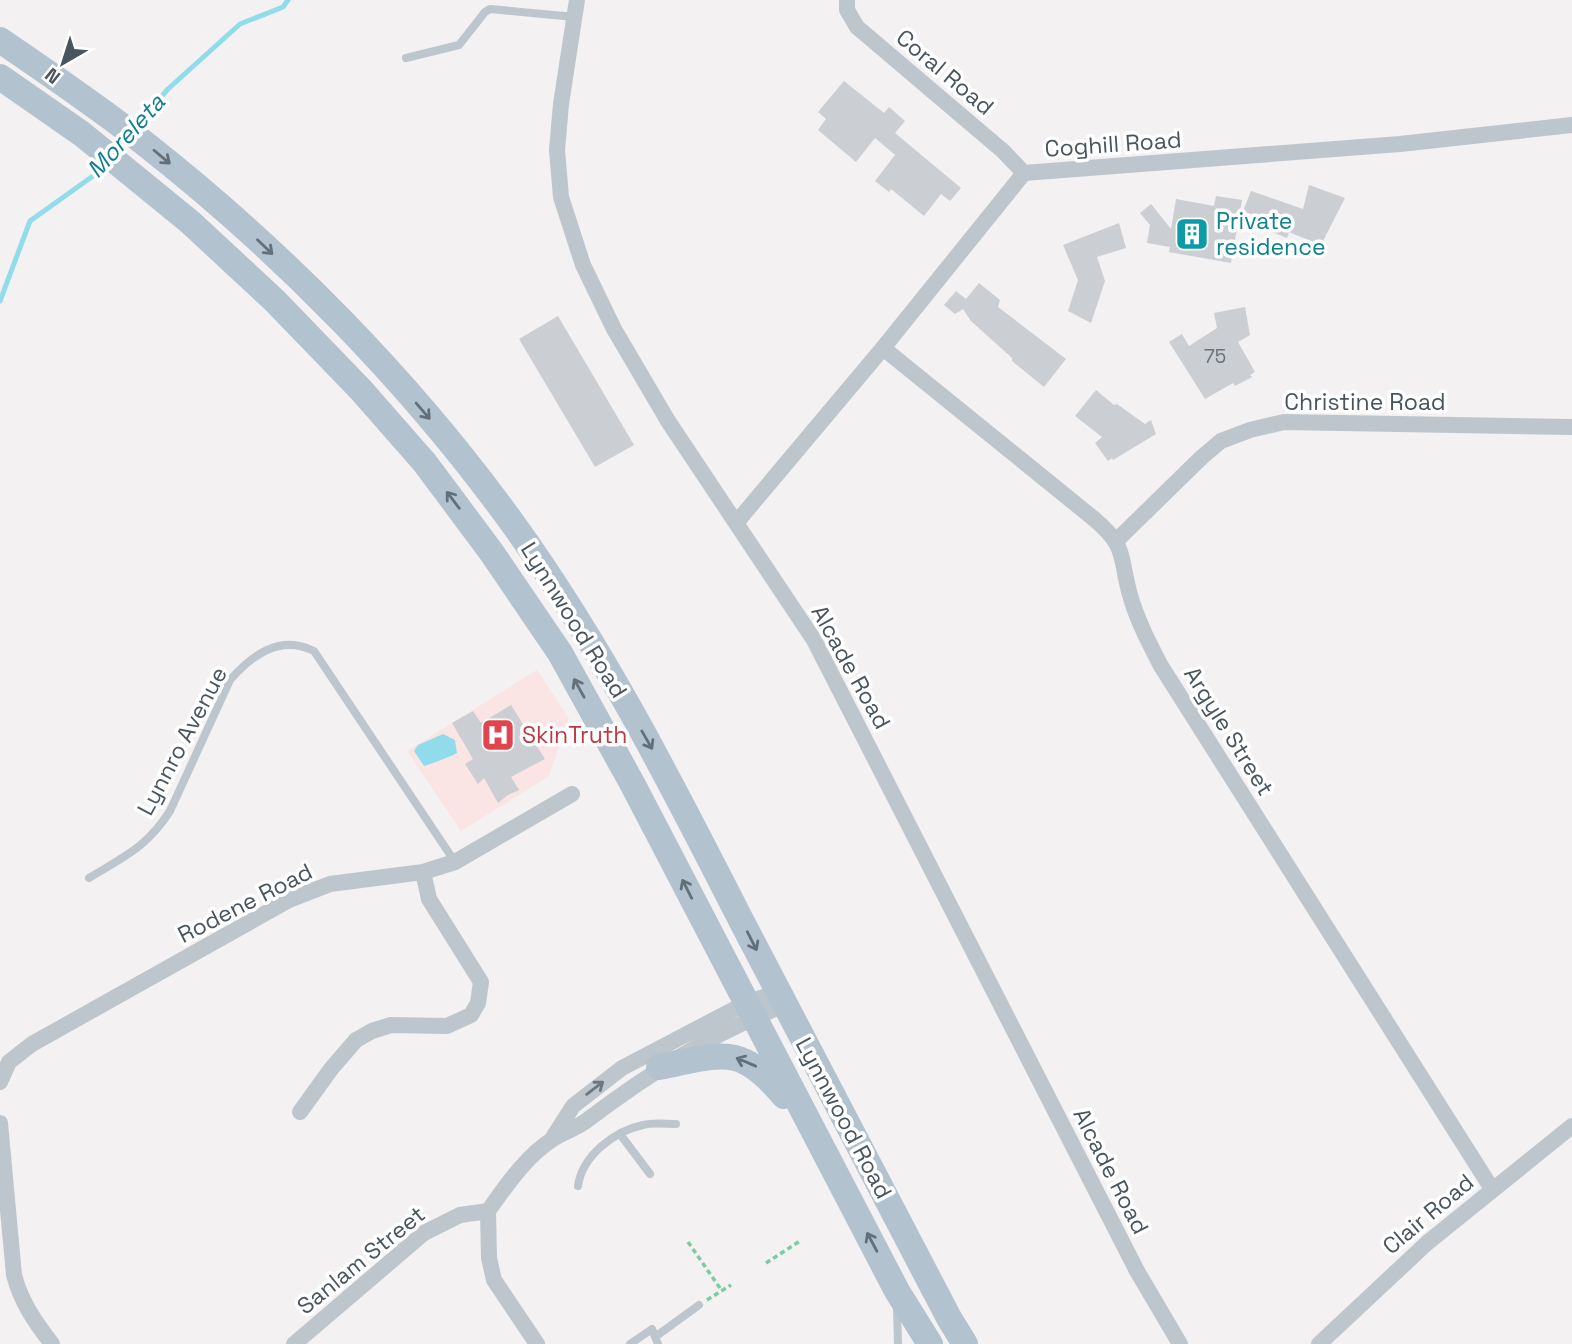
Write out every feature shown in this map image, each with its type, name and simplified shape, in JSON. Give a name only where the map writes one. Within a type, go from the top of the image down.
[{"type":"main road","name":"Lynnwood Road","points":[[0,40],[139,138],[261,242],[386,369],[451,444],[516,528],[587,633],[654,751],[948,1318],[965,1344]]},
{"type":"main road","name":"Lynnwood Road","points":[[0,77],[82,134],[190,222],[275,301],[361,390],[425,463],[492,553],[560,653],[633,785],[897,1291],[930,1344]]},
{"type":"main road","points":[[659,1068],[713,1056],[739,1058],[754,1064],[774,1083],[810,1127]]},
{"type":"street","name":"Alcade Road","points":[[577,0],[561,104],[557,150],[561,197],[583,265],[614,329],[668,421],[814,640],[1137,1271],[1180,1344]]},
{"type":"street","name":"Coral Road","points":[[847,0],[847,10],[857,27],[1003,151],[1024,173]]},
{"type":"street","name":"Coghill Road","points":[[736,523],[883,348],[1024,173],[1386,145],[1572,125]]},
{"type":"street","name":"Argyle Street","points":[[883,348],[1093,518],[1116,541],[1139,623],[1161,666],[1492,1189]]},
{"type":"street","name":"Christine Road","points":[[1116,541],[1221,441],[1250,430],[1284,422],[1572,427]]},
{"type":"street","name":"Rodene Road","points":[[1,1077],[9,1062],[32,1044],[289,900],[331,884],[423,872],[455,862],[572,794]]},
{"type":"street","points":[[300,1112],[356,1040],[391,1025],[447,1026],[471,1015],[478,1003],[481,982],[429,899],[423,872]]},
{"type":"street","points":[[537,1344],[494,1280],[489,1258],[488,1211],[521,1168],[552,1139],[573,1106],[622,1068],[750,1010],[782,999]]},
{"type":"street","points":[[552,1139],[575,1129],[659,1068],[750,1010]]},
{"type":"street","points":[[0,1123],[15,1275],[30,1316],[52,1344]]},
{"type":"street","name":"Clair Road","points":[[1319,1344],[1427,1243],[1572,1126]]},
{"type":"street","name":"Sanlam Street","points":[[294,1344],[424,1233],[460,1215],[488,1211]]},
{"type":"lane","points":[[406,58],[459,45],[490,9],[575,17]]},
{"type":"lane","name":"Lynnro Avenue","points":[[89,878],[144,845],[160,826],[170,811],[230,680],[245,663],[268,649],[292,643],[314,651],[455,862]]},
{"type":"lane","points":[[578,1186],[580,1174],[588,1160],[620,1134],[640,1125],[676,1125]]},
{"type":"lane","points":[[620,1134],[650,1174]]},
{"type":"lane","points":[[897,1291],[898,1344]]},
{"type":"lane","points":[[630,1344],[655,1337],[699,1305]]},
{"type":"path","points":[[766,1263],[800,1241]]},
{"type":"path","points":[[688,1242],[722,1291]]},
{"type":"path","points":[[699,1305],[731,1285]]},
{"type":"shaded area","name":"SkinTruth","points":[[537,670],[569,719],[549,776],[461,831],[407,751]]},
{"type":"water","points":[[443,734],[455,740],[457,753],[424,766],[414,751],[418,745]]},
{"type":"building","points":[[844,81],[884,113],[889,107],[905,121],[895,133],[961,188],[950,201],[941,194],[924,216],[891,189],[889,192],[875,181],[895,155],[875,138],[856,162],[818,130],[826,119],[818,112]]},
{"type":"building","name":"Private residence","points":[[1309,185],[1345,198],[1321,245],[1289,232],[1287,238],[1265,229],[1267,220],[1243,211],[1251,191],[1303,209]]},
{"type":"building","name":"Private residence","points":[[1216,196],[1242,200],[1231,263],[1169,252],[1170,247],[1147,243],[1150,225],[1140,213],[1151,204],[1171,229],[1176,199],[1214,206]]},
{"type":"building","points":[[1119,223],[1126,248],[1097,257],[1105,281],[1091,323],[1068,311],[1078,280],[1063,245]]},
{"type":"building","points":[[979,283],[1000,300],[998,307],[1066,359],[1044,387],[1012,361],[1012,358],[971,321],[963,309],[955,314],[944,305],[956,291],[966,299]]},
{"type":"building","name":"Private residence","points":[[1245,307],[1250,335],[1238,342],[1255,372],[1250,375],[1252,377],[1235,386],[1233,383],[1205,399],[1169,342],[1182,334],[1189,346],[1217,328],[1214,313]]},
{"type":"building","points":[[558,316],[634,445],[595,467],[519,339]]},
{"type":"building","points":[[1096,390],[1145,424],[1151,420],[1156,434],[1108,461],[1095,443],[1102,437],[1075,416]]},
{"type":"building","points":[[511,705],[545,759],[511,777],[519,790],[498,803],[484,778],[478,784],[465,764],[473,759],[452,723],[473,711],[481,723]]},
{"type":"waterway","name":"Moreleta","points":[[134,128],[168,89],[240,24],[283,7],[288,0]]},
{"type":"waterway","name":"Moreleta","points":[[0,301],[30,221],[93,176],[105,162]]},
{"type":"place","name":"Private residence","points":[[1192,234]]},
{"type":"place","name":"SkinTruth","points":[[498,735]]}]
